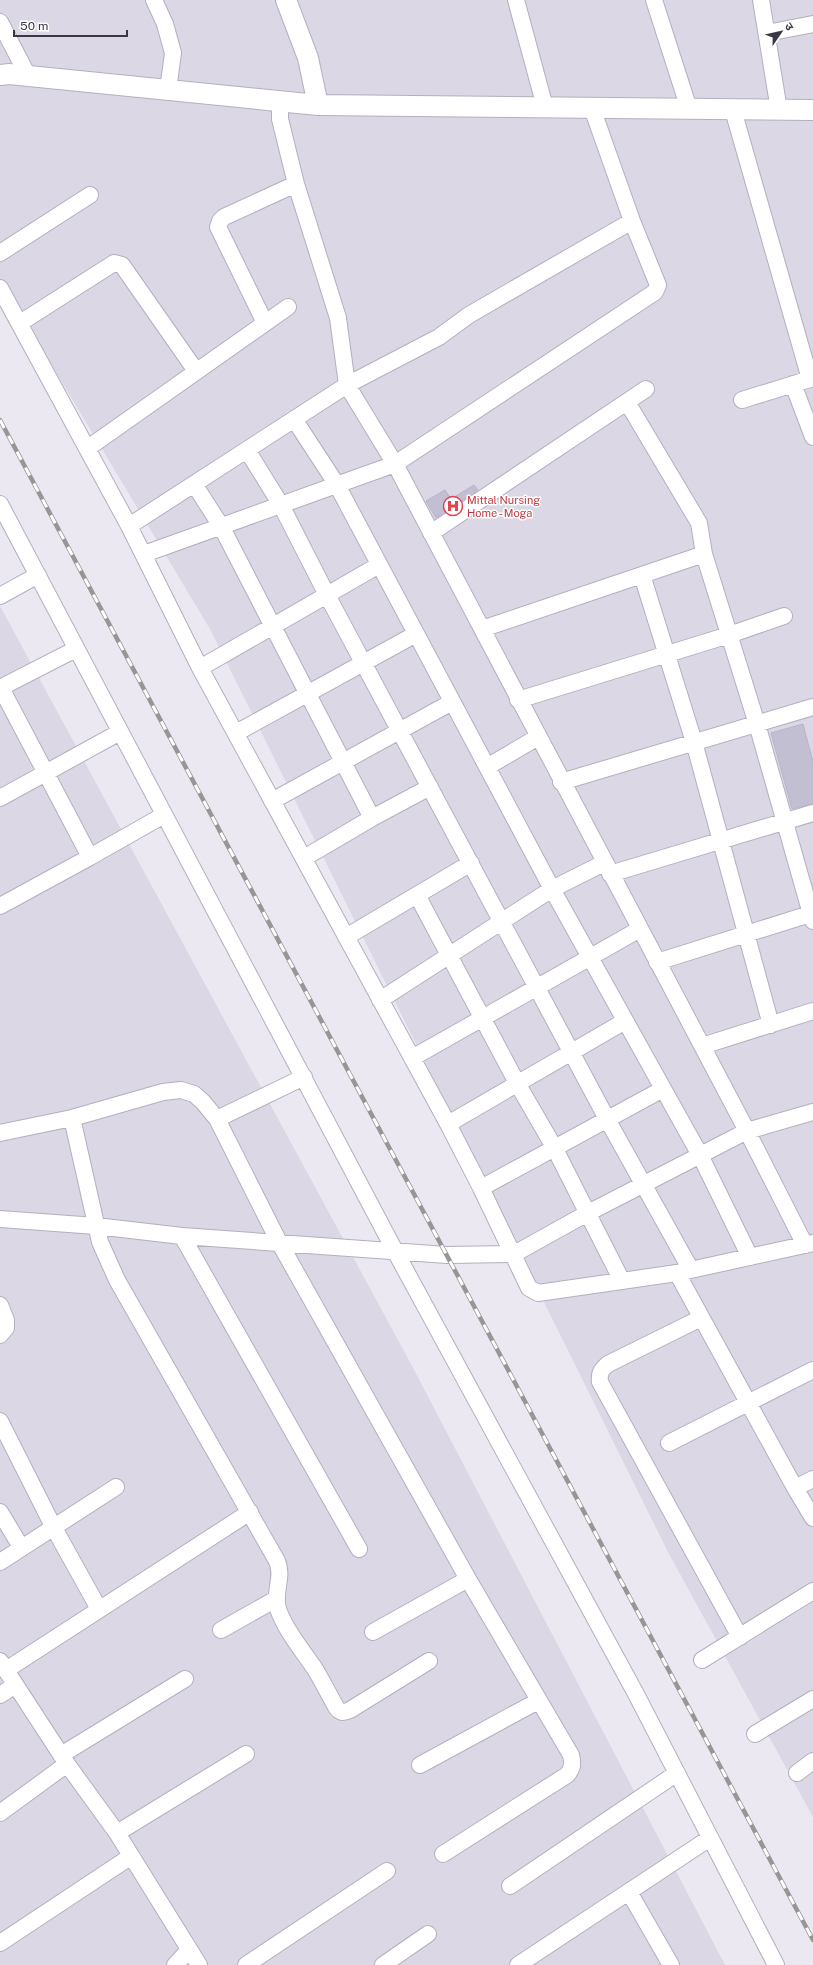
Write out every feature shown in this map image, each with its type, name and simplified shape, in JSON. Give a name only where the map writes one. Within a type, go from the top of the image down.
[{"type":"street","points":[[154,0],[165,24],[173,53],[168,90]]},
{"type":"street","points":[[286,0],[308,58],[318,105]]},
{"type":"street","points":[[516,0],[545,108]]},
{"type":"street","points":[[654,0],[689,109]]},
{"type":"street","points":[[761,0],[779,110]]},
{"type":"street","points":[[0,22],[28,76]]},
{"type":"street","points":[[766,33],[813,24]]},
{"type":"street","points":[[0,75],[28,76],[318,105],[813,110]]},
{"type":"street","points":[[0,288],[88,448],[144,554],[200,668],[448,1124],[514,1254],[526,1283],[533,1291],[538,1293],[684,1272],[809,1244],[607,869],[396,464],[347,385],[338,318],[296,184],[280,119],[280,101]]},
{"type":"street","points":[[144,554],[396,464],[655,292],[658,285],[632,221],[592,108]]},
{"type":"street","points":[[733,110],[811,378],[742,400]]},
{"type":"street","points":[[266,323],[218,227],[224,216],[296,184]]},
{"type":"street","points":[[0,253],[90,196]]},
{"type":"street","points":[[129,526],[347,385],[439,337],[469,315],[632,221]]},
{"type":"street","points":[[20,323],[114,263],[122,266],[196,371]]},
{"type":"street","points":[[88,448],[288,307]]},
{"type":"street","points":[[793,384],[813,437]]},
{"type":"street","points":[[431,533],[646,389]]},
{"type":"street","points":[[627,402],[699,523],[704,554],[757,724],[812,916],[746,934],[657,962]]},
{"type":"street","points":[[294,419],[337,485],[552,889],[700,1155],[750,1257]]},
{"type":"street","points":[[247,450],[281,505],[363,663],[572,1051],[607,1119],[644,1184],[684,1272],[701,1318],[813,1518]]},
{"type":"street","points":[[194,484],[221,526],[372,818]]},
{"type":"street","points":[[1,509],[38,575],[395,1251],[677,1773],[776,1965]]},
{"type":"street","points":[[482,630],[704,554]]},
{"type":"street","points":[[200,668],[379,565]]},
{"type":"street","points":[[0,596],[38,575]]},
{"type":"street","points":[[642,575],[694,742],[771,1024]]},
{"type":"street","points":[[518,700],[729,635],[784,616]]},
{"type":"street","points":[[236,733],[416,634]]},
{"type":"street","points":[[76,649],[0,688],[90,857]]},
{"type":"street","points":[[272,801],[452,702]]},
{"type":"street","points":[[561,782],[813,707]]},
{"type":"street","points":[[0,798],[120,732]]},
{"type":"street","points":[[487,767],[538,737]]},
{"type":"street","points":[[304,858],[372,818],[430,787]]},
{"type":"street","points":[[380,1000],[552,889],[607,869],[720,841],[813,813]]},
{"type":"street","points":[[0,906],[164,815]]},
{"type":"street","points":[[346,937],[471,863]]},
{"type":"street","points":[[417,895],[517,1083],[554,1147],[586,1214],[622,1281]]},
{"type":"street","points":[[412,1058],[640,929]]},
{"type":"street","points":[[702,1046],[813,1011]]},
{"type":"street","points":[[448,1124],[625,1021]]},
{"type":"street","points":[[217,1120],[304,1077]]},
{"type":"street","points":[[481,1188],[663,1089]]},
{"type":"street","points":[[0,1133],[72,1118],[162,1092],[181,1090],[194,1094],[217,1120],[279,1242],[468,1579],[538,1701],[571,1755],[573,1762],[572,1770],[555,1783],[443,1854]]},
{"type":"street","points":[[0,1219],[96,1226],[182,1236],[447,1255],[514,1254],[586,1214],[747,1131],[813,1112]]},
{"type":"street","points":[[72,1118],[100,1242],[117,1280],[250,1512],[280,1569],[276,1599],[288,1630],[316,1671],[339,1711],[344,1713],[350,1710],[429,1661]]},
{"type":"street","points":[[182,1236],[360,1549]]},
{"type":"street","points":[[0,1305],[6,1320],[6,1328],[0,1335]]},
{"type":"street","points":[[701,1318],[608,1364],[599,1374],[600,1382],[740,1637]]},
{"type":"street","points":[[669,1443],[813,1370]]},
{"type":"street","points":[[0,1420],[54,1528],[99,1609]]},
{"type":"street","points":[[796,1488],[813,1479]]},
{"type":"street","points":[[0,1562],[116,1487]]},
{"type":"street","points":[[0,1512],[21,1547]]},
{"type":"street","points":[[199,1965],[188,1950],[130,1856],[118,1833],[64,1760],[3,1665],[99,1609],[250,1512]]},
{"type":"street","points":[[373,1632],[468,1579]]},
{"type":"street","points":[[702,1660],[813,1590]]},
{"type":"street","points":[[221,1630],[276,1599]]},
{"type":"street","points":[[0,1813],[64,1760],[185,1679]]},
{"type":"street","points":[[0,1695],[15,1685]]},
{"type":"street","points":[[755,1734],[813,1699]]},
{"type":"street","points":[[420,1765],[538,1701]]},
{"type":"street","points":[[118,1833],[246,1754]]},
{"type":"street","points":[[797,1773],[813,1761]]},
{"type":"street","points":[[510,1886],[677,1773]]},
{"type":"street","points":[[518,1965],[710,1838]]},
{"type":"street","points":[[0,1943],[130,1856]]},
{"type":"street","points":[[246,1965],[387,1870]]},
{"type":"street","points":[[629,1892],[671,1965]]},
{"type":"street","points":[[383,1965],[428,1934]]},
{"type":"street","points":[[175,1965],[188,1950]]},
{"type":"shaded area","points":[[0,0],[813,0],[813,1817],[668,1552],[210,629],[0,279]]},
{"type":"shaded area","points":[[0,606],[411,1364],[725,1965],[0,1965]]},
{"type":"building","points":[[474,485],[478,490],[436,518],[426,501],[445,490],[451,499]]},
{"type":"building","points":[[803,724],[813,762],[813,804],[792,809],[771,733]]},
{"type":"railway","points":[[0,420],[813,1940]]},
{"type":"place","name":"Mittal Nursing Home - Moga","points":[[453,506]]}]
